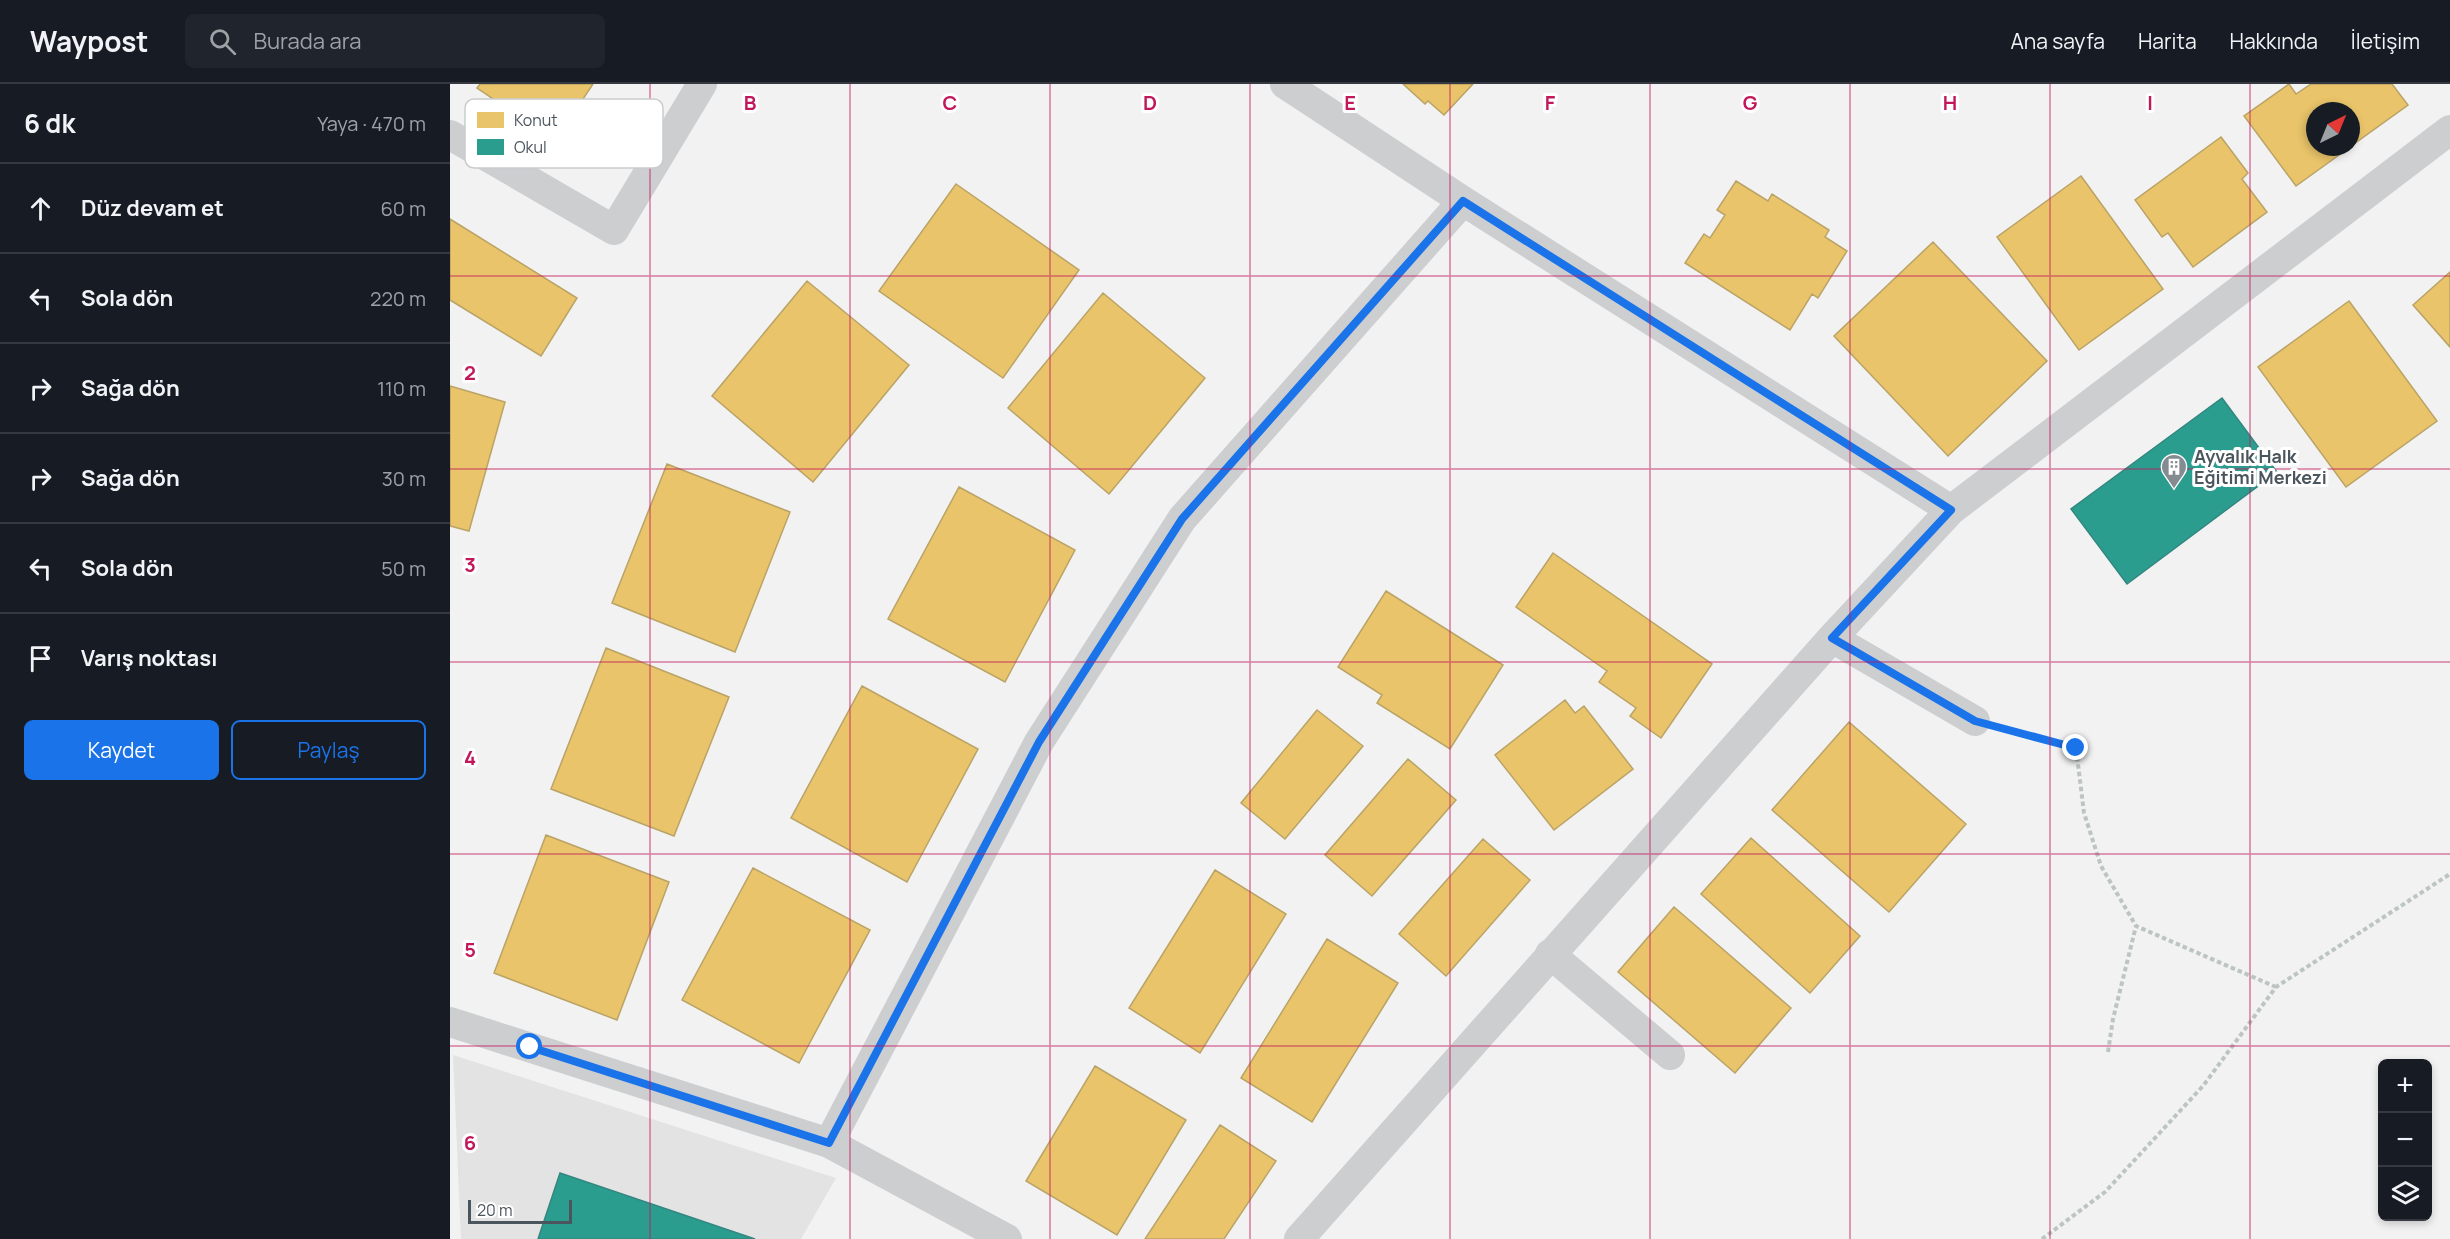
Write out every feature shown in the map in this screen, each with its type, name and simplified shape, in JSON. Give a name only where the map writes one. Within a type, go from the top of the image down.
[{"type":"street","points":[[663,149],[702,84]]},
{"type":"street","points":[[1285,84],[1463,201],[1951,510]]},
{"type":"street","points":[[1299,1239],[1832,638],[1951,510],[2450,130]]},
{"type":"street","points":[[450,135],[465,144]]},
{"type":"street","points":[[507,168],[614,230],[651,168]]},
{"type":"street","points":[[829,1143],[1039,742],[1182,519],[1463,201]]},
{"type":"street","points":[[1832,638],[1975,721]]},
{"type":"street","points":[[1550,954],[1670,1055]]},
{"type":"street","points":[[450,1022],[829,1143],[1007,1239]]},
{"type":"path","points":[[1975,721],[2076,748],[2084,813],[2101,866],[2136,926],[2276,987]]},
{"type":"path","points":[[2042,1239],[2105,1192],[2203,1086],[2276,987],[2450,874]]},
{"type":"path","points":[[2108,1052],[2113,1019],[2136,926]]},
{"type":"shaded area","points":[[453,1055],[836,1178],[801,1239],[461,1239]]},
{"type":"building: Konut","points":[[480,84],[593,84],[583,99],[493,99],[477,88]]},
{"type":"building: Konut","points":[[1403,84],[1473,84],[1444,115],[1428,101],[1425,104]]},
{"type":"building: Konut","points":[[2289,84],[2296,94],[2311,84],[2392,84],[2408,105],[2360,140],[2360,102],[2306,102],[2306,156],[2338,156],[2296,186],[2244,116]]},
{"type":"building: Konut","points":[[2221,137],[2248,173],[2242,179],[2267,212],[2193,267],[2168,233],[2162,237],[2135,200]]},
{"type":"building: Konut","points":[[2081,176],[2163,289],[2079,350],[1997,237]]},
{"type":"building: Konut","points":[[1736,181],[1768,201],[1772,194],[1829,230],[1825,237],[1847,251],[1818,298],[1812,294],[1790,330],[1685,263],[1704,234],[1710,238],[1725,215],[1717,210]]},
{"type":"building: Konut","points":[[956,184],[1079,270],[1003,378],[879,291]]},
{"type":"building: Konut","points":[[450,219],[577,298],[541,356],[450,300]]},
{"type":"building: Konut","points":[[1933,242],[2047,361],[1948,456],[1834,336]]},
{"type":"building: Konut","points":[[2450,272],[2450,347],[2413,305]]},
{"type":"building: Konut","points":[[807,281],[909,365],[813,482],[712,396]]},
{"type":"building: Konut","points":[[1103,293],[1205,378],[1109,494],[1008,408]]},
{"type":"building: Konut","points":[[2349,301],[2437,421],[2346,487],[2258,367]]},
{"type":"building: Konut","points":[[450,386],[505,402],[469,531],[450,526]]},
{"type":"building: Konut","points":[[667,464],[790,512],[735,652],[612,603]]},
{"type":"building: Konut","points":[[959,487],[1075,550],[1005,682],[888,619]]},
{"type":"building: Konut","points":[[1553,553],[1712,664],[1661,738],[1630,716],[1636,708],[1599,682],[1607,671],[1516,607]]},
{"type":"building: Konut","points":[[1386,591],[1503,665],[1450,749],[1377,703],[1382,695],[1338,667]]},
{"type":"building: Konut","points":[[606,648],[729,697],[674,836],[551,789]]},
{"type":"building: Konut","points":[[862,686],[978,749],[907,882],[791,818]]},
{"type":"building: Konut","points":[[1565,700],[1575,713],[1584,706],[1633,769],[1554,830],[1495,755]]},
{"type":"building: Konut","points":[[1317,710],[1363,746],[1285,839],[1241,803]]},
{"type":"building: Konut","points":[[1849,722],[1966,824],[1889,912],[1772,810]]},
{"type":"building: Konut","points":[[1408,759],[1456,800],[1372,896],[1325,855]]},
{"type":"building: Konut","points":[[546,835],[669,882],[617,1020],[494,973]]},
{"type":"building: Konut","points":[[1751,838],[1860,936],[1810,993],[1701,894]]},
{"type":"building: Konut","points":[[1483,839],[1530,880],[1446,976],[1399,934]]},
{"type":"building: Konut","points":[[753,868],[870,930],[799,1063],[682,1000]]},
{"type":"building: Konut","points":[[1215,870],[1286,914],[1200,1053],[1129,1008]]},
{"type":"building: Konut","points":[[1674,907],[1791,1008],[1735,1073],[1618,972]]},
{"type":"building: Konut","points":[[1327,939],[1398,983],[1312,1122],[1241,1078]]},
{"type":"building: Konut","points":[[1095,1066],[1186,1120],[1117,1235],[1026,1181]]},
{"type":"building: Konut","points":[[1220,1125],[1276,1161],[1224,1239],[1145,1239]]},
{"type":"building: Okul","name":"Ayvalık Halk Eğitimi Merkezi","points":[[2222,398],[2277,472],[2127,584],[2071,509]]},
{"type":"building: Okul","points":[[560,1173],[755,1239],[538,1239]]},
{"type":"place","name":"Ayvalık Halk Eğitimi Merkezi","points":[[2174,490]]},
{"type":"route","points":[[530,1047],[829,1143],[1039,742],[1182,519],[1463,201],[1951,510],[1832,638],[1975,721],[2076,748]]}]
